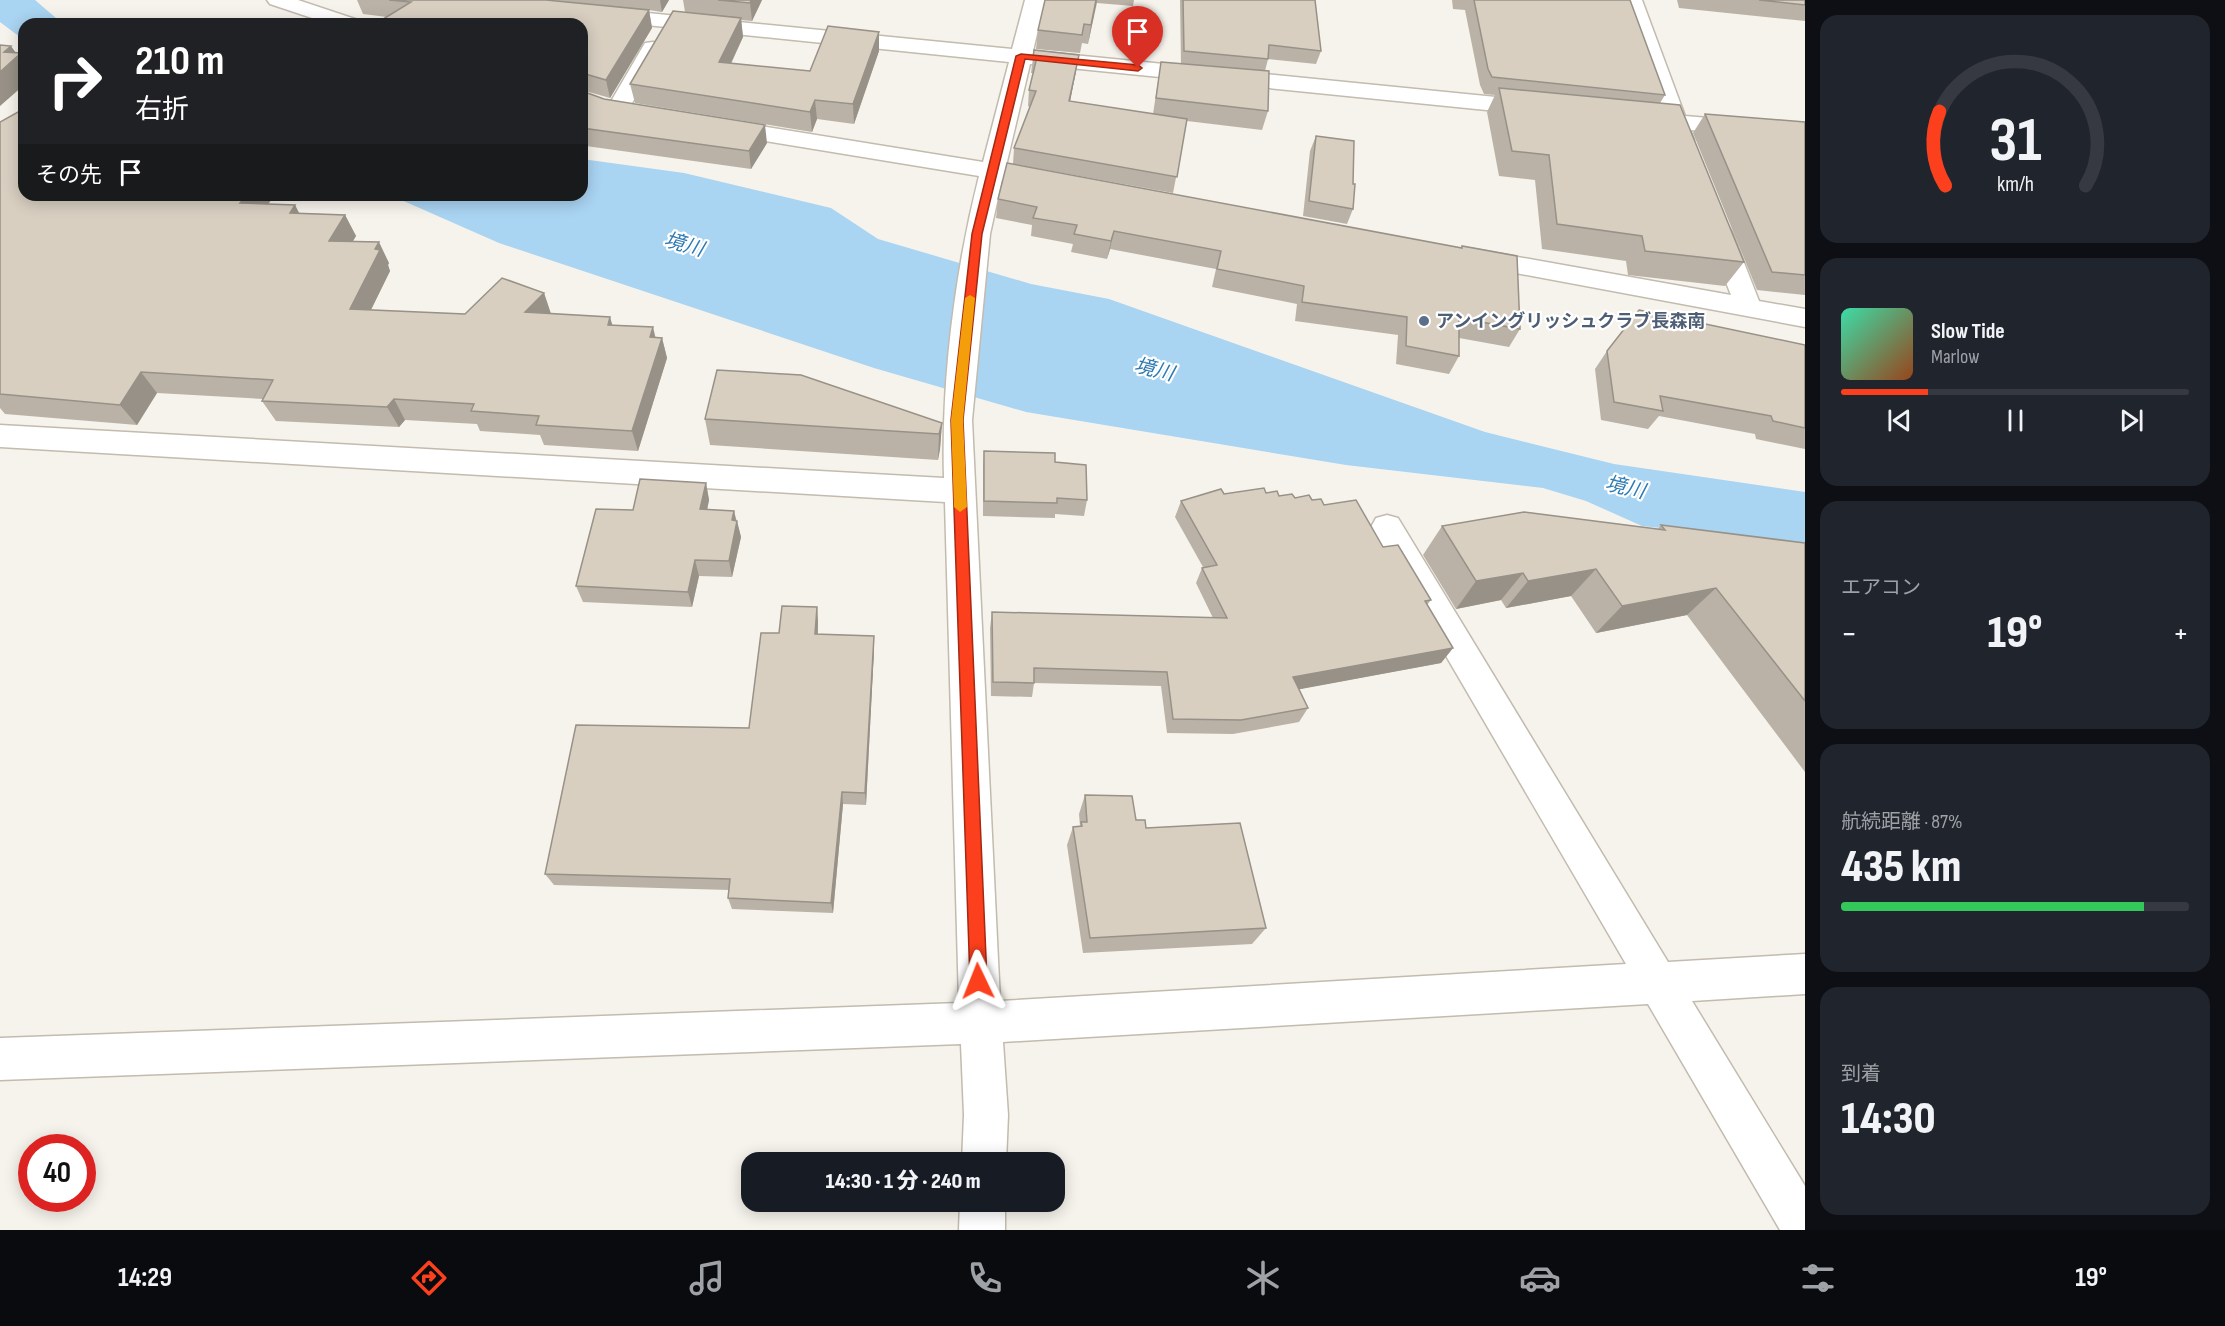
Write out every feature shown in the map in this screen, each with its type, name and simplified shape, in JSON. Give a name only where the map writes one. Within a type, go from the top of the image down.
[{"type":"street","points":[[640,113],[609,107],[681,0]]},
{"type":"street","points":[[985,1152],[987,1115],[980,1023],[957,420],[977,234],[1035,0]]},
{"type":"street","points":[[1632,0],[1674,122],[1692,165]]},
{"type":"street","points":[[287,1],[334,18]]},
{"type":"street","points":[[587,13],[1556,110]]},
{"type":"street","points":[[1627,117],[1805,133]]},
{"type":"street","points":[[698,123],[1071,184]]},
{"type":"street","points":[[1709,209],[1748,306]]},
{"type":"street","points":[[1444,252],[1805,318]]},
{"type":"street","points":[[0,436],[960,491]]},
{"type":"street","points":[[1387,527],[1805,1230]]},
{"type":"street","points":[[0,1059],[980,1023],[1805,974]]},
{"type":"street","points":[[982,1230],[983,1212]]},
{"type":"water","points":[[0,0],[35,0],[56,18],[18,18],[18,36],[0,22]]},
{"type":"water","name":"境川","points":[[588,160],[684,173],[831,208],[878,239],[1031,284],[1109,299],[1485,432],[1614,464],[1805,492],[1805,543],[1642,526],[1586,501],[1543,488],[1346,465],[1026,412],[874,368],[499,243],[404,201],[588,201]]},
{"type":"building","points":[[389,0],[546,0],[649,10],[606,80],[588,75],[588,18],[385,18],[411,2]]},
{"type":"building","points":[[718,0],[751,0],[750,3]]},
{"type":"building","points":[[1045,0],[1096,0],[1091,25],[1084,24],[1082,35],[1038,30]]},
{"type":"building","points":[[1183,0],[1315,0],[1321,51],[1269,45],[1268,59],[1184,51]]},
{"type":"building","points":[[1474,0],[1630,0],[1665,95],[1492,77],[1488,69]]},
{"type":"building","points":[[1759,0],[1805,0],[1805,5]]},
{"type":"building","points":[[673,11],[741,18],[719,62],[810,71],[828,26],[879,32],[853,104],[815,100],[810,112],[630,84]]},
{"type":"building","points":[[0,45],[11,46],[4,52],[18,53],[18,56],[0,72]]},
{"type":"building","points":[[1034,50],[1079,55],[1069,101],[1187,119],[1177,177],[1014,148],[1036,91],[1029,90],[1037,57],[1033,57]]},
{"type":"building","points":[[1161,62],[1269,71],[1268,111],[1156,98]]},
{"type":"building","points":[[1499,88],[1680,105],[1744,262],[1645,251],[1642,236],[1557,224],[1549,155],[1512,151]]},
{"type":"building","points":[[588,93],[604,99],[765,125],[749,151],[588,129]]},
{"type":"building","points":[[18,112],[18,201],[242,201],[240,203],[295,205],[290,213],[345,215],[329,241],[379,242],[375,249],[380,250],[350,309],[465,314],[502,278],[544,293],[525,312],[610,317],[608,325],[653,327],[650,337],[662,338],[632,431],[536,425],[539,416],[471,411],[474,404],[394,399],[387,407],[262,401],[273,380],[141,372],[120,405],[0,394],[0,122]]},
{"type":"building","points":[[1705,114],[1805,122],[1805,275],[1772,272]]},
{"type":"building","points":[[1316,136],[1354,141],[1353,209],[1309,201]]},
{"type":"building","points":[[1007,163],[1462,248],[1462,246],[1517,256],[1520,329],[1459,318],[1459,356],[1406,346],[1407,317],[1302,302],[1304,286],[1217,269],[1221,251],[1114,231],[1111,241],[1074,234],[1077,225],[1033,218],[1037,207],[998,199]]},
{"type":"building","points":[[1639,310],[1805,345],[1805,428],[1773,421],[1771,416],[1660,396],[1663,411],[1614,402],[1607,351]]},
{"type":"building","points":[[717,370],[801,375],[942,423],[939,434],[705,419]]},
{"type":"building","points":[[984,451],[1055,453],[1055,462],[1086,465],[1087,500],[1057,498],[1057,503],[984,501]]},
{"type":"building","points":[[640,479],[706,483],[700,509],[734,511],[732,520],[737,521],[729,561],[695,560],[688,592],[576,586],[596,509],[633,510]]},
{"type":"building","points":[[1264,488],[1266,493],[1277,491],[1279,496],[1292,494],[1295,498],[1309,495],[1312,500],[1321,499],[1324,505],[1356,500],[1383,547],[1398,545],[1431,600],[1425,601],[1453,648],[1293,677],[1308,708],[1241,720],[1173,719],[1167,672],[1034,668],[1034,683],[993,682],[992,612],[1227,618],[1202,568],[1217,565],[1181,501],[1221,489],[1224,494]]},
{"type":"building","points":[[1524,512],[1665,530],[1661,525],[1805,543],[1805,701],[1716,588],[1622,606],[1596,569],[1528,581],[1523,573],[1476,581],[1442,526]]},
{"type":"building","points":[[782,606],[817,607],[815,634],[874,636],[865,793],[842,792],[831,903],[728,898],[730,879],[545,874],[576,725],[749,728],[761,633],[779,633]]},
{"type":"building","points":[[1085,795],[1132,796],[1136,820],[1145,820],[1146,828],[1240,823],[1266,928],[1090,938],[1073,827],[1082,826],[1081,822],[1087,822]]},
{"type":"slow traffic","points":[[960,507],[957,420],[970,298]]},
{"type":"place","name":"アンイングリッシュクラブ長森南","points":[[1424,321]]},
{"type":"route","points":[[978,981],[957,420],[977,234],[1021,56],[1138,68]]}]
